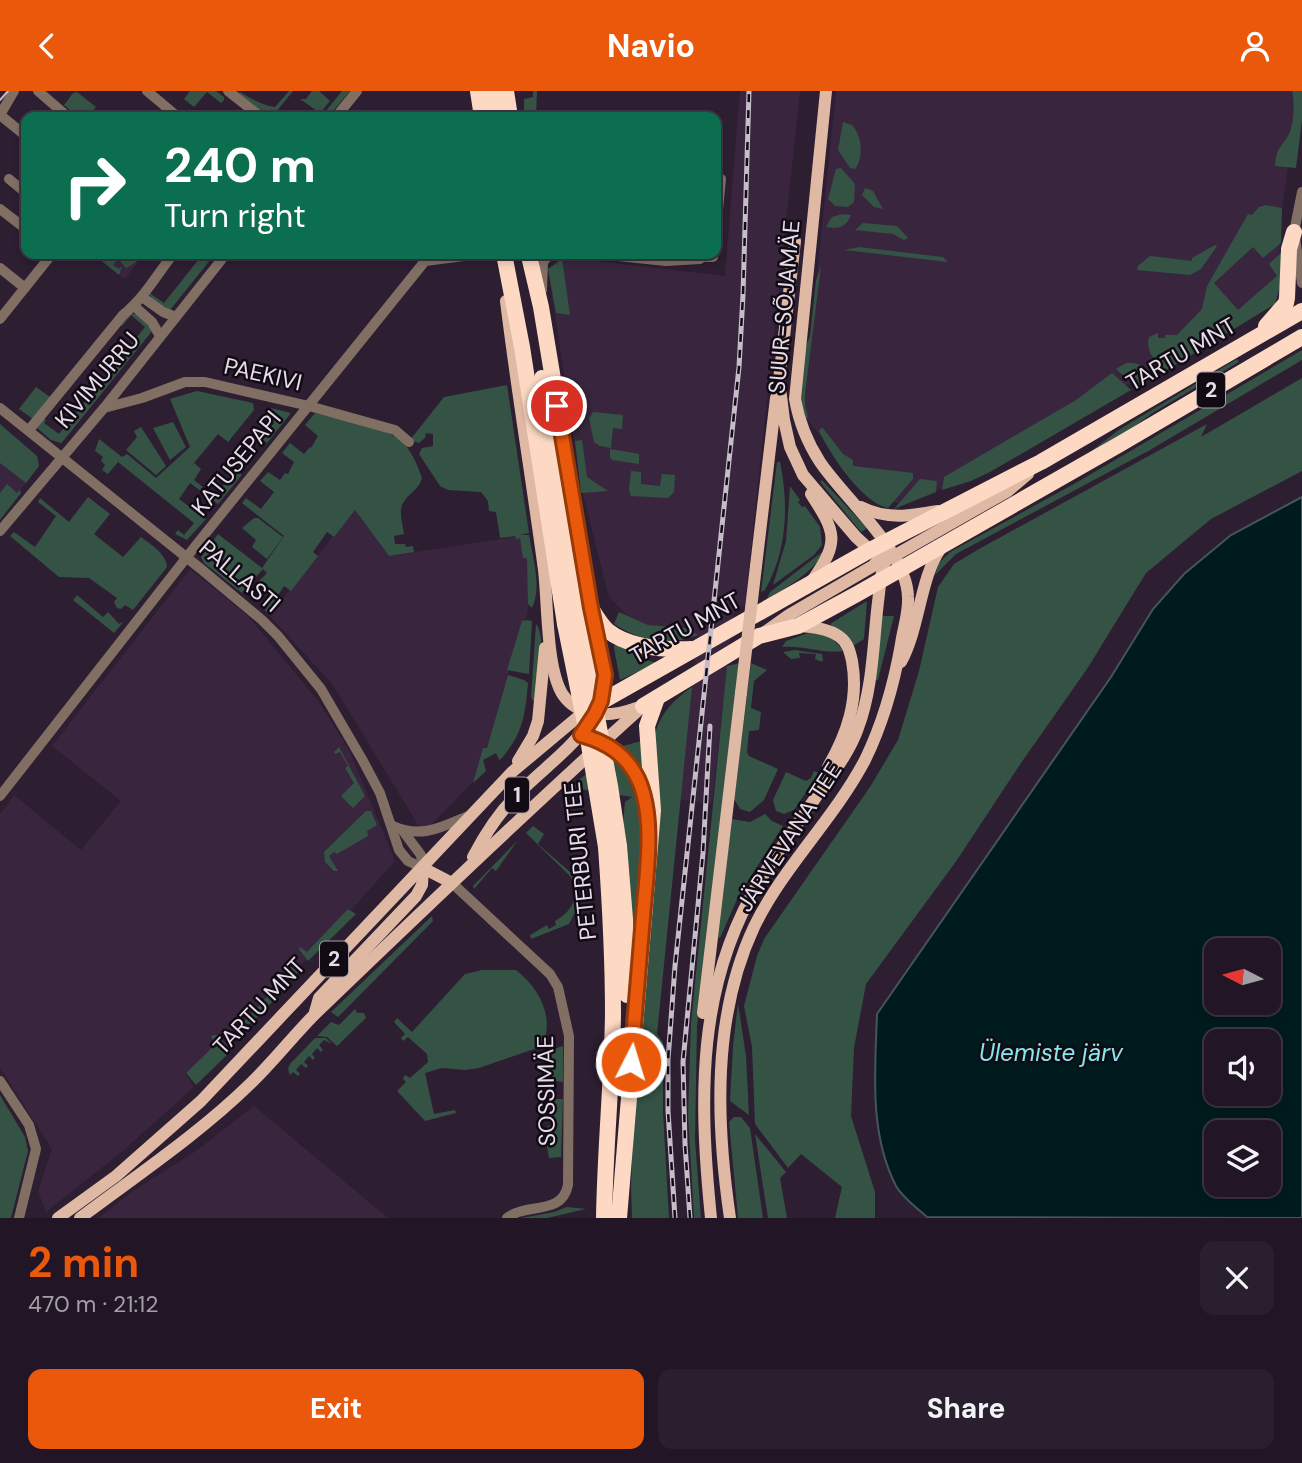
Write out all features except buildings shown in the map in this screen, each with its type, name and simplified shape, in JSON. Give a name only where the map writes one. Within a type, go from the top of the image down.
[{"type":"highway","points":[[478,91],[481,112]]},
{"type":"highway","points":[[493,91],[505,112]]},
{"type":"highway","points":[[506,91],[507,112]]},
{"type":"highway","points":[[1255,338],[1286,303],[1289,249],[1294,232]]},
{"type":"highway","name":"PETERBURI TEE","points":[[505,259],[572,623]]},
{"type":"highway","name":"PETERBURI TEE","points":[[529,259],[533,312],[587,733],[625,919],[627,1005],[619,1218]]},
{"type":"highway","name":"1","points":[[530,259],[541,307],[591,608]]},
{"type":"highway","name":"TARTU MNT","points":[[650,702],[759,636],[798,626],[881,580],[886,557],[944,510],[1041,462],[1302,311]]},
{"type":"highway","name":"TARTU MNT","points":[[593,709],[810,584],[886,557],[945,542],[1120,444],[1302,337]]},
{"type":"highway","points":[[591,608],[607,631],[627,640],[656,648],[696,648]]},
{"type":"highway","points":[[619,1218],[653,810],[647,726],[650,702]]},
{"type":"highway","name":"PETERBURI TEE","points":[[604,1218],[613,1017],[612,846]]},
{"type":"main road","name":"SUUR-SÕJAMÄE","points":[[826,91],[794,399],[803,429],[821,464],[857,505],[886,557]]},
{"type":"main road","name":"SUUR-SÕJAMÄE","points":[[795,241],[779,380],[790,447],[803,475],[848,528],[886,557]]},
{"type":"main road","name":"1","points":[[504,259],[516,380],[556,684],[570,703],[593,709]]},
{"type":"main road","points":[[704,1059],[703,1008],[779,380]]},
{"type":"main road","points":[[759,636],[886,557],[1008,491],[1041,462]]},
{"type":"main road","points":[[803,475],[810,493],[828,523],[832,544],[826,561],[810,584]]},
{"type":"main road","points":[[857,505],[887,516],[908,517],[944,510]]},
{"type":"main road","points":[[896,672],[915,629],[932,560],[945,542]]},
{"type":"main road","name":"JÄRVEVANA TEE","points":[[730,1218],[724,1171],[722,1078],[729,999],[755,927],[774,894],[864,761],[882,720],[896,672],[909,594],[886,557]]},
{"type":"main road","name":"JÄRVEVANA TEE","points":[[710,1218],[704,1146],[704,1059],[718,976],[730,938],[760,880],[848,751],[858,728],[869,684],[881,580]]},
{"type":"main road","name":"1","points":[[467,866],[486,831],[520,791],[581,735],[604,685],[604,664],[591,608]]},
{"type":"main road","name":"1","points":[[512,772],[533,736],[538,721],[548,613]]},
{"type":"main road","points":[[798,626],[817,628],[840,636],[850,651],[853,667],[851,717],[834,758],[816,787],[814,799]]},
{"type":"main road","points":[[593,709],[621,713],[650,702]]},
{"type":"main road","name":"TARTU MNT","points":[[80,1218],[173,1149],[249,1085],[313,1017],[453,883],[467,866],[650,702]]},
{"type":"main road","name":"TARTU MNT","points":[[63,1216],[116,1176],[201,1101],[512,772],[593,709]]},
{"type":"main road","points":[[549,741],[581,735],[603,742],[621,755],[638,778],[646,809],[648,849]]},
{"type":"main road","points":[[313,1017],[319,998],[415,896],[422,885],[423,868],[453,883]]},
{"type":"street","points":[[14,91],[0,115],[21,132]]},
{"type":"street","points":[[38,91],[62,112]]},
{"type":"street","points":[[146,91],[172,112]]},
{"type":"street","points":[[340,112],[357,91]]},
{"type":"street","points":[[231,92],[255,112]]},
{"type":"street","points":[[9,179],[21,189]]},
{"type":"street","points":[[1302,192],[1294,232],[1302,283]]},
{"type":"street","points":[[0,209],[21,225]]},
{"type":"street","points":[[2,312],[48,259]]},
{"type":"street","points":[[29,431],[124,315],[142,297],[169,259]]},
{"type":"street","name":"KIVIMURRU","points":[[0,531],[104,408],[222,259]]},
{"type":"street","name":"KATUSEPAPI","points":[[0,796],[425,261],[440,259]]},
{"type":"street","points":[[541,307],[541,269],[546,259]]},
{"type":"street","points":[[647,259],[700,259]]},
{"type":"street","points":[[0,268],[25,288]]},
{"type":"street","points":[[142,297],[163,312],[176,317]]},
{"type":"street","points":[[134,306],[152,322],[160,336]]},
{"type":"street","name":"PAEKIVI","points":[[104,408],[185,382],[205,382],[309,406],[395,431],[409,442]]},
{"type":"street","name":"PALLASTI","points":[[0,408],[262,620],[314,678],[363,761],[398,829]]},
{"type":"street","points":[[398,829],[429,832],[471,815]]},
{"type":"street","points":[[398,829],[421,855],[423,868]]},
{"type":"street","points":[[398,829],[394,838],[401,853],[408,861],[423,868]]},
{"type":"street","name":"SOSSIMÄE","points":[[453,883],[555,980],[569,1036],[566,1194],[558,1203],[521,1210],[507,1218]]},
{"type":"street","points":[[0,1081],[34,1136],[36,1149],[19,1218]]},
{"type":"street","points":[[24,1202],[26,1218]]},
{"type":"shaded area","points":[[190,91],[216,91],[224,100],[221,103],[207,92],[194,107],[184,99]]},
{"type":"shaded area","points":[[289,91],[293,91],[276,112],[258,112],[237,93],[240,92],[275,107]]},
{"type":"shaded area","points":[[312,91],[319,91],[330,101],[321,112],[316,112],[300,99],[306,99]]},
{"type":"shaded area","points":[[342,91],[350,91],[332,112],[325,112]]},
{"type":"shaded area","points":[[533,91],[537,91],[536,112],[524,112],[524,99],[533,97]]},
{"type":"shaded area","points":[[740,91],[800,91],[745,605],[733,615],[712,804],[675,799],[684,693],[692,687],[698,635],[687,630],[671,637],[627,615],[609,597],[581,487],[548,269],[560,259],[580,259],[725,276]]},
{"type":"shaded area","points":[[836,91],[1299,91],[1281,215],[1278,284],[1260,305],[984,472],[902,504],[873,498],[805,417],[804,399]]},
{"type":"shaded area","points":[[1292,91],[1302,91],[1302,120],[1296,168],[1275,166],[1278,152],[1292,126]]},
{"type":"shaded area","points":[[77,92],[96,107],[92,112],[72,112],[64,105],[73,93]]},
{"type":"shaded area","points":[[843,122],[852,125],[860,141],[860,159],[855,169],[850,168],[838,150]]},
{"type":"shaded area","points":[[841,168],[855,184],[854,202],[848,207],[835,206],[828,199],[836,169]]},
{"type":"shaded area","points":[[865,188],[873,191],[883,209],[874,207],[862,195]]},
{"type":"shaded area","points":[[1266,205],[1282,208],[1281,243],[1263,258],[1253,247],[1214,283],[1238,310],[1277,276],[1269,264],[1281,253],[1281,283],[1275,304],[1167,370],[1163,368],[1150,352],[1149,337],[1158,333],[1158,338],[1177,335],[1202,309],[1207,286],[1248,214],[1252,215],[1259,207]]},
{"type":"shaded area","points":[[851,215],[844,225],[838,228],[826,227],[832,217]]},
{"type":"shaded area","points":[[863,223],[897,226],[908,238],[904,240],[893,234],[855,230]]},
{"type":"shaded area","points":[[1217,246],[1201,269],[1190,275],[1137,270],[1150,256],[1192,261],[1192,258]]},
{"type":"shaded area","points":[[859,247],[943,257],[948,262],[844,250]]},
{"type":"shaded area","points":[[99,259],[140,259],[125,279]]},
{"type":"shaded area","points":[[99,259],[118,259],[113,265],[119,269],[122,266],[119,275]]},
{"type":"shaded area","points":[[121,259],[138,259],[126,268],[120,261]]},
{"type":"shaded area","points":[[199,259],[211,259],[170,310],[154,301],[148,292],[164,303]]},
{"type":"shaded area","points":[[562,259],[570,315],[556,313],[548,269]]},
{"type":"shaded area","points":[[821,266],[805,394],[808,417],[805,419],[801,400],[803,354],[810,336],[816,280]]},
{"type":"shaded area","points":[[131,314],[137,314],[153,330],[64,440],[61,443],[51,440],[36,427],[43,418],[46,420],[44,423],[59,434],[145,327],[131,315],[122,326],[119,324]]},
{"type":"shaded area","points":[[1302,350],[1302,360],[1150,450],[956,554],[935,575],[939,563],[950,552],[1081,480]]},
{"type":"shaded area","points":[[1237,359],[1239,362],[1154,412],[1118,438],[1090,452],[1120,429]]},
{"type":"shaded area","points":[[1126,363],[1142,366],[1148,371],[1150,380],[1136,387],[1116,369]]},
{"type":"shaded area","points":[[1112,373],[1131,390],[990,472],[942,490],[944,477],[1076,400]]},
{"type":"shaded area","points":[[1302,378],[1302,471],[1211,519],[1146,573],[1087,669],[957,860],[866,984],[854,1048],[851,1116],[875,1192],[875,1218],[835,1218],[842,1187],[801,1154],[788,1168],[755,1124],[752,1047],[744,1006],[764,939],[870,787],[898,740],[919,671],[938,587],[954,564],[979,549],[1207,424],[1201,437]]},
{"type":"shaded area","points":[[507,385],[529,533],[520,535],[529,535],[536,573],[532,608],[528,604],[527,558],[523,558],[520,538],[500,538],[496,512],[489,511],[488,501],[481,492],[448,490],[440,486],[419,454],[422,448],[433,446],[433,434],[426,433],[419,443],[410,440],[444,397]]},
{"type":"shaded area","points":[[36,387],[50,397],[33,419],[19,409]]},
{"type":"shaded area","points":[[197,391],[253,403],[254,410],[228,442],[218,434],[194,463],[201,469],[194,480],[214,496],[236,471],[241,473],[241,476],[218,504],[190,483],[179,499],[206,519],[187,540],[175,534],[178,530],[184,535],[194,523],[118,462],[108,474],[102,470],[105,465],[101,461],[103,457],[95,451],[99,439],[122,457],[127,454],[156,478],[190,447],[170,399]]},
{"type":"shaded area","points":[[271,408],[291,413],[267,443],[261,439],[274,423],[266,416]]},
{"type":"shaded area","points":[[593,412],[623,415],[622,429],[613,428],[611,448],[594,442],[589,418]]},
{"type":"shaded area","points":[[315,413],[381,430],[391,434],[407,447],[422,478],[402,505],[404,534],[394,536],[395,544],[413,546],[414,552],[389,556],[355,510],[334,537],[327,532],[313,552],[318,556],[291,591],[284,586],[267,613],[265,610],[273,598],[255,585],[267,573],[263,569],[242,593],[204,563],[201,557],[218,534],[262,568],[284,536],[242,503],[246,498],[261,509],[274,492],[260,481],[268,472],[280,480],[285,473],[288,474],[294,462],[282,453],[290,443],[304,454],[311,448],[318,436],[305,425]]},
{"type":"shaded area","points":[[173,422],[186,447],[170,460],[153,428]]},
{"type":"shaded area","points":[[0,424],[37,456],[39,466],[26,483],[0,463]]},
{"type":"shaded area","points":[[141,427],[166,466],[156,475],[126,450],[137,437],[134,431]]},
{"type":"shaded area","points":[[822,427],[843,454],[853,460],[853,466],[913,473],[913,479],[888,508],[878,504],[858,488],[839,464],[819,431]]},
{"type":"shaded area","points":[[582,440],[587,477],[608,491],[581,493],[575,441]]},
{"type":"shaded area","points":[[610,449],[639,454],[639,464],[612,460]]},
{"type":"shaded area","points":[[777,462],[780,462],[785,495],[784,528],[778,560],[765,590],[761,592]]},
{"type":"shaded area","points":[[0,463],[26,483],[0,515]]},
{"type":"shaded area","points":[[631,471],[641,472],[641,484],[660,486],[662,474],[675,475],[674,492],[668,498],[631,496]]},
{"type":"shaded area","points":[[920,479],[937,481],[936,492],[894,509]]},
{"type":"shaded area","points":[[822,480],[866,529],[861,532],[820,482]]},
{"type":"shaded area","points":[[7,484],[17,493],[20,490],[21,493],[0,520],[0,493]]},
{"type":"shaded area","points":[[790,486],[800,500],[798,502],[802,507],[805,506],[820,527],[822,545],[814,555],[773,585],[786,541]]},
{"type":"shaded area","points":[[88,497],[110,514],[94,534],[123,557],[141,537],[157,550],[166,562],[167,567],[133,610],[125,605],[121,609],[117,608],[114,602],[117,598],[89,578],[59,577],[10,536],[14,532],[35,547],[56,516],[38,502],[40,498],[69,522]]},
{"type":"shaded area","points":[[355,510],[389,556],[529,535],[535,571],[526,619],[516,645],[480,775],[423,833],[333,685],[269,615]]},
{"type":"shaded area","points":[[254,518],[258,518],[283,537],[267,559],[252,547],[256,540],[242,528]]},
{"type":"shaded area","points":[[826,549],[807,572],[766,601],[770,592]]},
{"type":"shaded area","points":[[190,569],[248,616],[319,702],[349,750],[395,861],[310,956],[185,1074],[194,1087],[124,1150],[46,1212],[38,1191],[52,1149],[0,1068],[0,814],[14,795],[81,850],[121,801],[52,746]]},
{"type":"shaded area","points":[[77,595],[103,617],[108,612],[119,624],[124,621],[114,633],[73,600]]},
{"type":"shaded area","points":[[867,601],[864,639],[853,646],[830,624]]},
{"type":"shaded area","points":[[619,612],[648,625],[685,628],[698,635],[676,641],[644,638],[614,624]]},
{"type":"shaded area","points":[[882,616],[894,616],[878,680],[875,680]]},
{"type":"shaded area","points":[[522,621],[532,621],[529,674],[507,670]]},
{"type":"shaded area","points":[[536,624],[541,639],[541,660],[537,701],[533,701],[531,697]]},
{"type":"shaded area","points":[[808,633],[819,633],[828,637],[843,651],[782,647],[786,641]]},
{"type":"shaded area","points":[[616,639],[653,654],[643,655],[643,659],[657,663],[620,680],[614,648]]},
{"type":"shaded area","points":[[795,650],[822,654],[823,660],[822,662],[815,659],[816,654],[799,653],[800,658],[791,659],[783,652]]},
{"type":"shaded area","points":[[740,663],[697,1026],[695,1140],[701,1218],[694,1218],[688,1115],[691,1023],[727,666]]},
{"type":"shaded area","points":[[751,663],[767,670],[754,681],[751,708],[761,712],[759,730],[749,731],[747,752],[749,756],[778,769],[764,800],[750,812],[740,809],[734,799]]},
{"type":"shaded area","points":[[508,675],[528,683],[522,724],[501,759],[499,760],[496,753],[483,760],[486,771],[473,783],[483,748],[487,748]]},
{"type":"shaded area","points":[[692,687],[657,1034],[663,1042],[663,1112],[669,1218],[632,1218],[635,1092],[654,739],[667,709]]},
{"type":"shaded area","points":[[641,741],[645,777],[636,760],[623,746]]},
{"type":"shaded area","points":[[339,747],[365,796],[353,808],[341,796],[354,783],[340,752],[334,752]]},
{"type":"shaded area","points":[[608,757],[624,772],[635,795],[640,823],[641,886],[635,967],[623,822],[625,802],[632,797],[573,788]]},
{"type":"shaded area","points":[[814,771],[819,773],[794,810],[784,814],[776,811],[773,800],[786,772],[806,781]]},
{"type":"shaded area","points":[[366,811],[371,811],[377,825],[367,831],[368,836],[329,856],[338,871],[334,871],[325,862],[324,852]]},
{"type":"shaded area","points":[[765,814],[783,826],[739,895],[720,938],[717,937],[732,819],[750,822]]},
{"type":"shaded area","points":[[533,826],[544,834],[538,844],[578,879],[580,903],[569,924],[531,939],[530,935],[547,925],[549,929],[556,925],[555,921],[571,907],[575,896],[570,876],[526,833]]},
{"type":"shaded area","points":[[518,840],[496,871],[492,868],[474,889],[473,886]]},
{"type":"shaded area","points":[[348,909],[356,914],[308,961],[300,947],[307,952]]},
{"type":"shaded area","points":[[432,916],[433,921],[338,1017],[331,1012]]},
{"type":"shaded area","points":[[287,961],[297,961],[302,968],[291,980],[285,974],[292,967]]},
{"type":"shaded area","points":[[482,970],[516,970],[525,977],[538,994],[546,1014],[543,1046],[479,1068],[442,1068],[425,1073],[434,1114],[455,1110],[456,1113],[425,1121],[397,1091],[406,1082],[403,1079],[405,1075],[410,1078],[428,1062],[427,1054],[408,1037],[403,1041],[401,1038],[405,1034],[394,1022],[397,1018],[412,1032],[465,974]]},
{"type":"shaded area","points":[[279,984],[285,989],[250,1024],[242,1023]]},
{"type":"shaded area","points":[[738,1003],[746,1056],[749,1115],[730,1101]]},
{"type":"shaded area","points":[[355,1009],[357,1013],[364,1013],[366,1018],[337,1046],[327,1037],[317,1036],[331,1022],[339,1025]]},
{"type":"shaded area","points":[[217,1035],[232,1050],[196,1085],[186,1073],[216,1044],[211,1037]]},
{"type":"shaded area","points":[[315,1038],[326,1038],[332,1044],[324,1040],[319,1045],[323,1050],[321,1052],[317,1048],[312,1054],[315,1058],[313,1060],[309,1056],[304,1062],[308,1066],[306,1068],[301,1064],[296,1070],[300,1074],[298,1076],[293,1072],[290,1075],[290,1064]]},
{"type":"shaded area","points":[[563,1046],[563,1082],[547,1080],[545,1068],[549,1063],[550,1053]]},
{"type":"shaded area","points":[[0,1095],[25,1137],[28,1151],[11,1218],[0,1218]]},
{"type":"shaded area","points":[[547,1099],[563,1099],[561,1157],[549,1158],[544,1129],[552,1124]]},
{"type":"shaded area","points":[[254,1106],[388,1218],[98,1218],[133,1191],[196,1151]]},
{"type":"shaded area","points":[[734,1117],[741,1117],[750,1128],[763,1218],[738,1218],[729,1122]]},
{"type":"shaded area","points":[[755,1134],[786,1172],[780,1178],[787,1218],[768,1218]]},
{"type":"shaded area","points":[[567,1207],[586,1209],[547,1218],[521,1218],[554,1212]]},
{"type":"water","name":"Ülemiste järv","points":[[1302,497],[1302,1218],[927,1217],[906,1199],[896,1186],[881,1145],[876,1102],[877,1014],[1111,677],[1153,609],[1184,574],[1231,535]]},
{"type":"tram line","points":[[0,100],[8,91]]},
{"type":"railway","points":[[675,1218],[668,1111],[668,1060],[675,966],[739,367],[749,91]]},
{"type":"railway","points":[[690,1218],[683,1062],[703,853],[710,726]]},
{"type":"route","points":[[557,406],[605,675],[601,701],[581,735],[603,742],[621,755],[638,778],[646,809],[648,849],[631,1062]]}]
